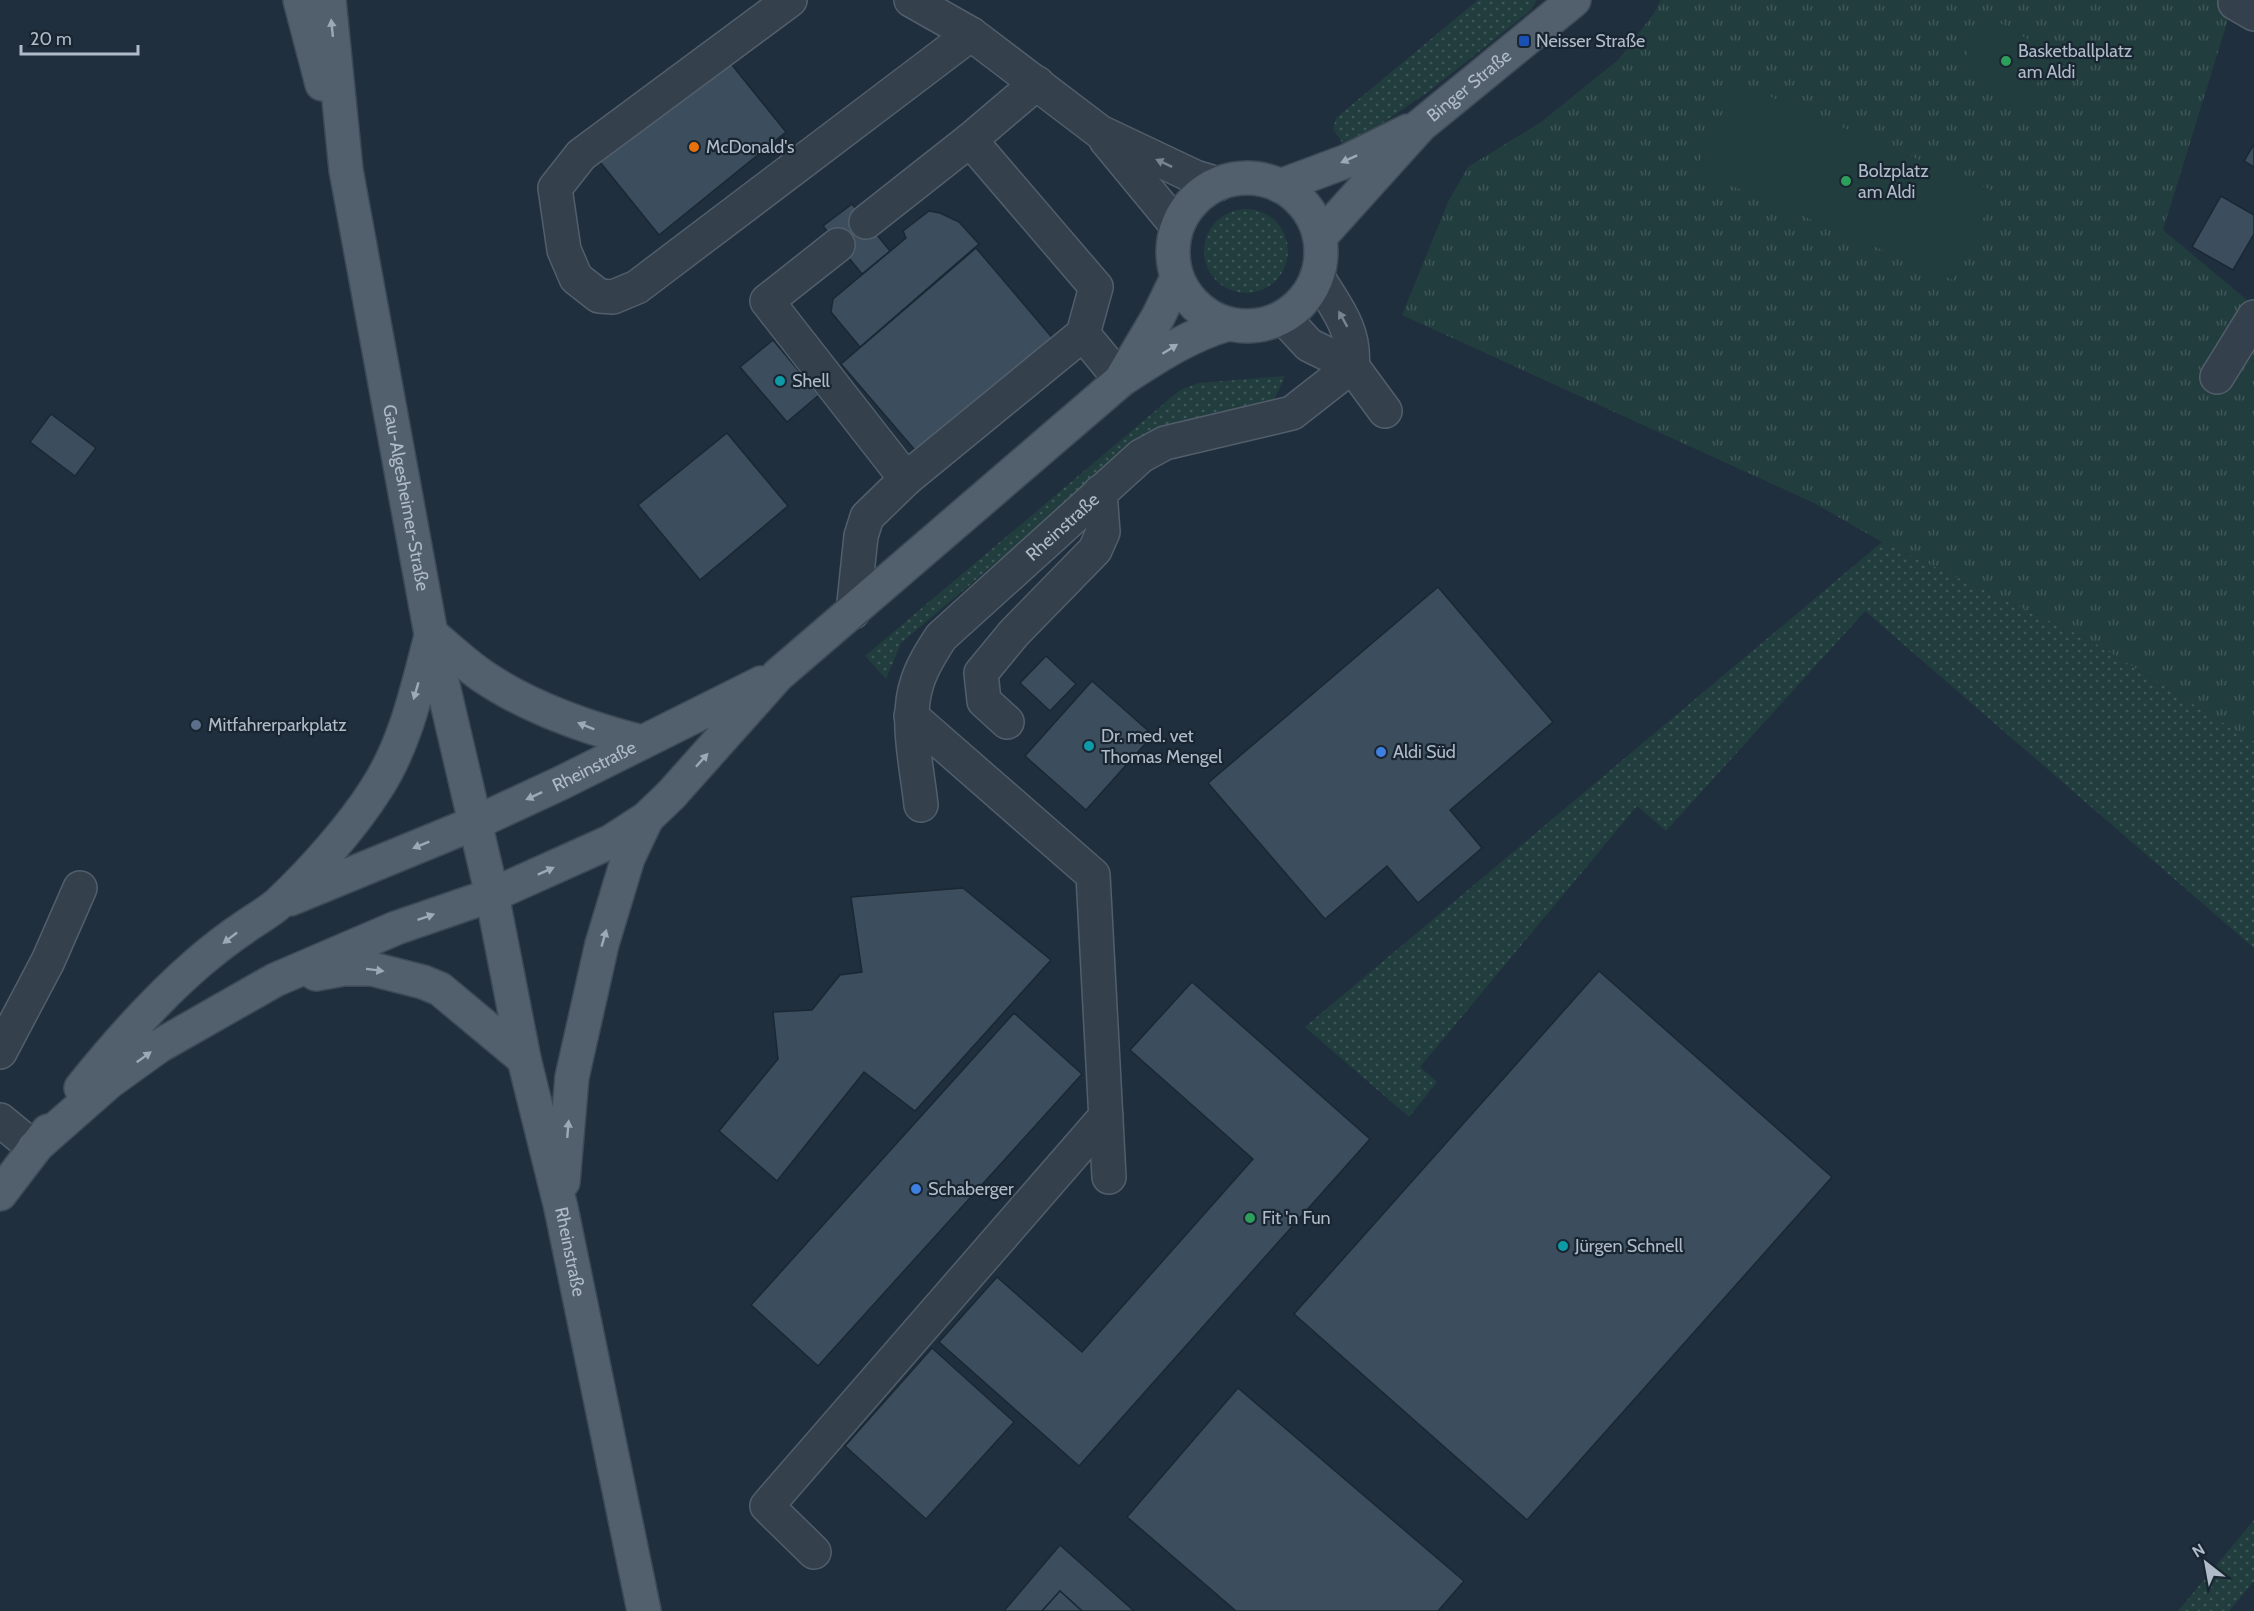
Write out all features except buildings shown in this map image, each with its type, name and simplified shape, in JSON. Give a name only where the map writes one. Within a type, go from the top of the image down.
[{"type":"main road","points":[[300,0],[346,170]]},
{"type":"main road","points":[[329,0],[346,170]]},
{"type":"main road","name":"Binger Straße","points":[[1320,237],[1421,125],[1574,0]]},
{"type":"main road","name":"Binger Straße","points":[[1280,186],[1347,161],[1421,125]]},
{"type":"main road","name":"Gau-Algesheimer-Straße","points":[[346,170],[431,634],[475,823]]},
{"type":"main road","points":[[1239,178],[1260,179],[1280,186],[1298,198],[1312,216],[1320,237],[1321,257],[1317,276],[1309,293],[1298,306],[1283,317],[1265,324],[1247,326],[1228,324],[1211,318],[1185,294],[1177,278],[1173,252],[1177,226],[1186,208],[1201,193],[1218,184],[1239,178]]},
{"type":"main road","name":"Rheinstraße","points":[[1120,380],[1158,317],[1177,278]]},
{"type":"main road","name":"Rheinstraße","points":[[492,895],[610,842],[647,818],[671,795],[778,675],[1120,380],[1205,330],[1228,324]]},
{"type":"main road","points":[[278,904],[325,855],[376,789],[394,755],[416,693],[431,634],[481,675],[528,701],[594,730],[642,742]]},
{"type":"main road","name":"Rheinstraße","points":[[644,1611],[561,1208],[524,1059],[492,895],[475,823],[561,783],[778,675]]},
{"type":"main road","points":[[561,1208],[574,1066],[602,944],[628,858],[647,818]]},
{"type":"main road","points":[[0,1194],[117,1043],[152,1005],[239,930],[278,904],[475,823]]},
{"type":"main road","points":[[34,1148],[109,1082],[159,1046],[275,980],[396,928],[492,895]]},
{"type":"main road","points":[[275,980],[344,969],[372,969],[414,979],[440,989],[524,1059]]},
{"type":"street","points":[[790,0],[581,155],[555,188],[564,250],[576,278],[599,296],[613,297],[637,287],[971,34]]},
{"type":"street","points":[[911,0],[971,34],[1100,132],[1195,177],[1218,184]]},
{"type":"street","points":[[866,222],[970,140],[1037,83]]},
{"type":"street","points":[[1100,132],[1177,226]]},
{"type":"street","points":[[853,612],[861,536],[867,518],[906,478],[1083,334],[1096,286],[970,140]]},
{"type":"street","points":[[838,245],[767,302],[906,478]]},
{"type":"street","points":[[1317,276],[1351,335],[1354,351],[1352,366]]},
{"type":"street","points":[[1283,317],[1310,345],[1352,366],[1385,411]]},
{"type":"street","points":[[2217,377],[2254,317]]},
{"type":"street","points":[[1083,334],[1120,380]]},
{"type":"street","name":"Rheinstraße","points":[[921,805],[912,716],[916,685],[924,664],[941,636],[1141,456],[1165,443],[1292,413],[1352,366]]},
{"type":"street","points":[[1007,722],[984,701],[981,673],[1014,633],[1095,550],[1103,532],[1100,492]]},
{"type":"street","points":[[912,716],[1093,875],[1109,1177]]},
{"type":"street","points":[[0,1052],[48,961],[80,888]]},
{"type":"street","points":[[814,1552],[767,1506],[1106,1116]]},
{"type":"street","points":[[0,1120],[34,1148]]},
{"type":"green space","points":[[1478,0],[1537,0],[1530,11],[1428,92],[1346,148],[1333,129],[1336,118]]},
{"type":"green space","points":[[1661,0],[2234,0],[2163,230],[2254,306],[2254,742],[2090,640],[1882,542],[1814,503],[1402,315],[1448,202],[1468,167],[1541,122],[1618,60],[1654,13]]},
{"type":"green space","name":"Basketballplatz am Aldi","points":[[1988,16],[2053,54],[2025,105],[1959,68]]},
{"type":"green space","name":"Bolzplatz am Aldi","points":[[1737,83],[1996,192],[1953,280],[1695,170]]},
{"type":"green space","points":[[1246,209],[1269,216],[1281,228],[1288,251],[1281,274],[1269,286],[1246,293],[1223,286],[1211,274],[1204,251],[1211,228],[1223,216]]},
{"type":"green space","points":[[1285,376],[1275,398],[1257,407],[1148,434],[901,643],[886,679],[865,656],[1180,390],[1199,383]]},
{"type":"green space","points":[[1882,542],[2090,640],[2254,742],[2254,948],[1865,611],[1666,831],[1637,806],[1420,1067],[1437,1082],[1409,1117],[1305,1027]]},
{"type":"green space","points":[[2254,1520],[2254,1581],[2229,1611],[2178,1611]]},
{"type":"place","name":"Neisser Straße","points":[[1524,41]]},
{"type":"place","name":"Basketballplatz am Aldi","points":[[2006,61]]},
{"type":"place","name":"McDonald's","points":[[694,147]]},
{"type":"place","name":"Bolzplatz am Aldi","points":[[1846,181]]},
{"type":"place","name":"Shell","points":[[780,381]]},
{"type":"place","name":"Mitfahrerparkplatz","points":[[196,725]]},
{"type":"place","name":"Dr. med. vet Thomas Mengel","points":[[1089,746]]},
{"type":"place","name":"Aldi Süd","points":[[1381,752]]},
{"type":"place","name":"Schaberger","points":[[916,1189]]},
{"type":"place","name":"Fit 'n Fun","points":[[1250,1218]]},
{"type":"place","name":"Jürgen Schnell","points":[[1563,1246]]}]
